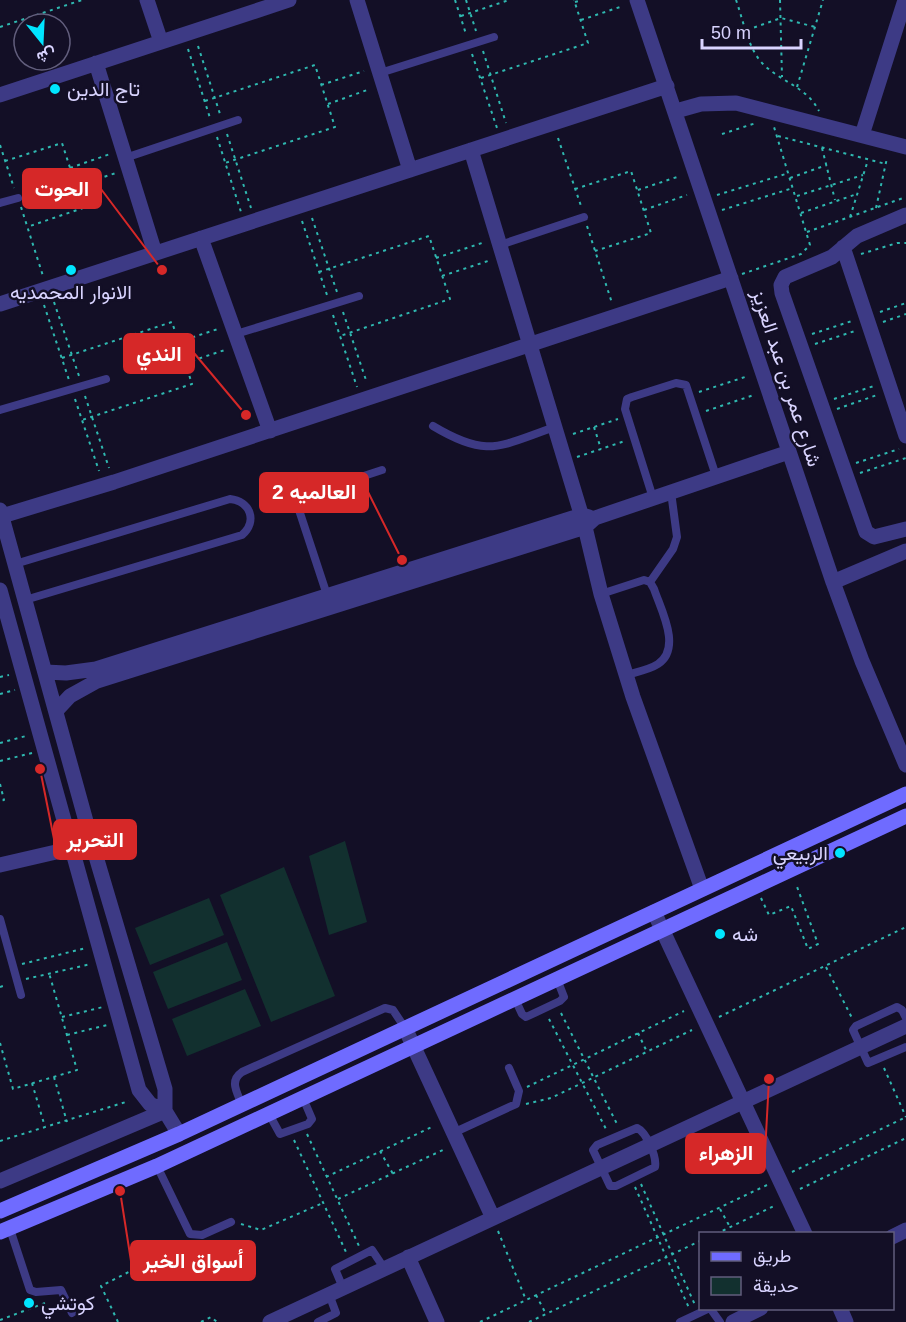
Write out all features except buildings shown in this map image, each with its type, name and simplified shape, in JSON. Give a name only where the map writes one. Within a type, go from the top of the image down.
[{"type":"street","points":[[147,0],[161,42]]},
{"type":"street","points":[[0,95],[289,0]]},
{"type":"street","points":[[357,0],[410,170]]},
{"type":"street","points":[[862,135],[905,0]]},
{"type":"street","name":"شارع عمر بن عبد العزيز","points":[[638,1],[833,582],[862,661],[906,765]]},
{"type":"street","points":[[96,63],[155,254]]},
{"type":"street","points":[[0,304],[667,86]]},
{"type":"street","points":[[676,111],[719,101],[736,103],[770,115],[824,125],[906,147]]},
{"type":"street","points":[[471,150],[556,433],[587,520],[601,594],[626,675],[702,889]]},
{"type":"street","points":[[906,215],[857,236],[845,253],[785,277],[781,285],[821,409],[866,532],[874,537],[906,529]]},
{"type":"street","points":[[201,238],[270,431]]},
{"type":"street","points":[[845,253],[906,436]]},
{"type":"street","points":[[179,1134],[165,1111],[165,1089],[92,843],[1,513],[270,431],[731,278]]},
{"type":"street","points":[[45,672],[66,673],[96,669],[329,601],[587,520],[789,452]]},
{"type":"street","points":[[833,582],[906,551]]},
{"type":"street","points":[[0,590],[42,733],[114,1005],[142,1096],[154,1107],[165,1111]]},
{"type":"street","points":[[56,711],[70,696],[97,681],[329,601]]},
{"type":"street","points":[[0,1211],[149,1148],[906,794]]},
{"type":"street","points":[[5,1231],[158,1166],[906,816]]},
{"type":"street","points":[[0,865],[92,843]]},
{"type":"street","points":[[654,912],[805,1232]]},
{"type":"street","points":[[270,1322],[291,1317],[336,1291],[384,1268],[906,1026]]},
{"type":"street","points":[[405,1028],[493,1218]]},
{"type":"street","points":[[0,1181],[165,1111]]},
{"type":"street","points":[[149,1148],[158,1166]]},
{"type":"street","points":[[408,1257],[437,1322]]},
{"type":"street","points":[[733,1322],[757,1310]]},
{"type":"lane","points":[[381,75],[494,37]]},
{"type":"lane","points":[[126,159],[238,120]]},
{"type":"lane","points":[[0,203],[18,198]]},
{"type":"lane","points":[[500,246],[584,217]]},
{"type":"lane","points":[[236,335],[359,296]]},
{"type":"lane","points":[[0,410],[106,379]]},
{"type":"lane","points":[[653,498],[627,416],[625,404],[632,397],[681,383],[686,385],[716,476]]},
{"type":"lane","points":[[433,426],[466,445],[482,448],[556,433]]},
{"type":"lane","points":[[329,601],[299,510],[299,503],[309,494],[382,470]]},
{"type":"lane","points":[[650,582],[673,549],[678,537],[671,492]]},
{"type":"lane","points":[[15,564],[230,499],[242,502],[250,512],[250,525],[242,535],[25,600]]},
{"type":"lane","points":[[601,594],[641,581],[650,582]]},
{"type":"lane","points":[[626,675],[658,664],[669,647],[668,634],[650,582]]},
{"type":"lane","points":[[0,919],[21,995]]},
{"type":"lane","points":[[515,999],[524,1016],[556,1004],[564,997],[557,979]]},
{"type":"lane","points":[[906,1018],[902,1010],[897,1007],[856,1026],[853,1033],[868,1063],[906,1047]]},
{"type":"lane","points":[[242,1105],[234,1084],[236,1076],[242,1072],[386,1008],[393,1010],[405,1028]]},
{"type":"lane","points":[[453,1132],[516,1104],[519,1090],[509,1068]]},
{"type":"lane","points":[[269,1114],[280,1134],[303,1126],[312,1119],[303,1098]]},
{"type":"lane","points":[[640,1128],[656,1160],[655,1167],[610,1186],[593,1150],[622,1133],[640,1128]]},
{"type":"lane","points":[[158,1166],[190,1234],[196,1236],[231,1222]]},
{"type":"lane","points":[[5,1231],[30,1290],[36,1292],[57,1289],[65,1294],[72,1313]]},
{"type":"lane","points":[[318,1322],[336,1313],[335,1269],[375,1250],[384,1268]]},
{"type":"lane","points":[[680,1322],[706,1310]]},
{"type":"path","points":[[0,27],[82,0]]},
{"type":"path","points":[[455,0],[480,78],[506,139]]},
{"type":"path","points":[[466,0],[490,75],[506,139]]},
{"type":"path","points":[[460,16],[509,0]]},
{"type":"path","points":[[480,78],[588,43],[574,1],[582,0]]},
{"type":"path","points":[[736,0],[763,63],[815,103],[824,125]]},
{"type":"path","points":[[780,0],[782,77]]},
{"type":"path","points":[[797,87],[823,0]]},
{"type":"path","points":[[581,20],[638,1]]},
{"type":"path","points":[[747,30],[781,18],[815,27]]},
{"type":"path","points":[[205,101],[315,65],[328,104],[335,127],[225,163]]},
{"type":"path","points":[[321,85],[381,75]]},
{"type":"path","points":[[328,104],[381,75]]},
{"type":"path","points":[[722,134],[770,115],[810,245],[807,251],[731,278]]},
{"type":"path","points":[[777,136],[886,164]]},
{"type":"path","points":[[876,208],[891,142]]},
{"type":"path","points":[[5,161],[62,143],[83,208],[27,226]]},
{"type":"path","points":[[0,145],[47,289]]},
{"type":"path","points":[[822,148],[835,201]]},
{"type":"path","points":[[70,168],[126,159]]},
{"type":"path","points":[[76,186],[126,159]]},
{"type":"path","points":[[850,217],[868,160]]},
{"type":"path","points":[[790,178],[827,165]]},
{"type":"path","points":[[638,190],[696,170]]},
{"type":"path","points":[[575,189],[631,171],[638,190],[651,233],[595,251]]},
{"type":"path","points":[[706,201],[789,173]]},
{"type":"path","points":[[796,196],[863,176]]},
{"type":"path","points":[[644,210],[793,188]]},
{"type":"path","points":[[801,213],[857,194]]},
{"type":"path","points":[[807,232],[906,197]]},
{"type":"path","points":[[319,272],[429,236],[450,299],[340,336]]},
{"type":"path","points":[[845,253],[906,243]]},
{"type":"path","points":[[436,258],[500,246]]},
{"type":"path","points":[[442,276],[500,246]]},
{"type":"path","points":[[801,349],[906,314]]},
{"type":"path","points":[[62,358],[172,322],[192,384],[82,420]]},
{"type":"path","points":[[178,342],[236,335]]},
{"type":"path","points":[[185,363],[236,335]]},
{"type":"path","points":[[691,395],[762,371]]},
{"type":"path","points":[[821,409],[889,386]]},
{"type":"path","points":[[821,409],[889,386]]},
{"type":"path","points":[[697,414],[769,390]]},
{"type":"path","points":[[556,433],[594,427],[627,416]]},
{"type":"path","points":[[594,427],[601,449]]},
{"type":"path","points":[[565,461],[634,438]]},
{"type":"path","points":[[844,473],[906,447]]},
{"type":"path","points":[[844,473],[906,458]]},
{"type":"path","points":[[0,743],[42,733]]},
{"type":"path","points":[[0,760],[46,749]]},
{"type":"path","points":[[0,784],[4,800],[0,801]]},
{"type":"path","points":[[755,886],[769,915],[791,906],[808,950],[818,944],[790,870]]},
{"type":"path","points":[[516,1104],[540,1102],[594,1078],[906,927]]},
{"type":"path","points":[[13,966],[98,945]]},
{"type":"path","points":[[0,987],[102,961]]},
{"type":"path","points":[[825,966],[856,1026]]},
{"type":"path","points":[[0,1043],[13,1089],[77,1070],[49,973]]},
{"type":"path","points":[[556,1004],[622,1133]]},
{"type":"path","points":[[519,1090],[698,1004]]},
{"type":"path","points":[[62,1017],[114,1005]]},
{"type":"path","points":[[544,1009],[611,1139]]},
{"type":"path","points":[[67,1035],[119,1022]]},
{"type":"path","points":[[638,1034],[647,1052]]},
{"type":"path","points":[[480,1322],[906,1117],[880,1059]]},
{"type":"path","points":[[54,1077],[67,1122]]},
{"type":"path","points":[[32,1083],[45,1128]]},
{"type":"path","points":[[0,1141],[67,1122],[142,1096]]},
{"type":"path","points":[[303,1126],[363,1254]]},
{"type":"path","points":[[290,1132],[350,1260]]},
{"type":"path","points":[[326,1177],[380,1151],[453,1132]]},
{"type":"path","points":[[337,1200],[393,1174],[453,1132]]},
{"type":"path","points":[[719,1232],[906,1138]]},
{"type":"path","points":[[380,1151],[393,1174]]},
{"type":"path","points":[[635,1177],[673,1254],[696,1315]]},
{"type":"path","points":[[635,1177],[657,1237],[696,1315]]},
{"type":"path","points":[[231,1222],[261,1230],[323,1203]]},
{"type":"path","points":[[720,1208],[729,1227]]},
{"type":"path","points":[[493,1218],[526,1300]]},
{"type":"path","points":[[118,1322],[101,1286],[185,1243],[190,1234]]},
{"type":"path","points":[[529,1322],[699,1241]]},
{"type":"path","points":[[0,1320],[65,1294]]},
{"type":"path","points":[[537,1295],[546,1314]]},
{"type":"path","points":[[201,1322],[211,1317],[217,1322]]},
{"type":"path","points":[[490,1317],[492,1322]]},
{"type":"green space","points":[[345,841],[367,922],[329,935],[309,856]]},
{"type":"green space","points":[[284,867],[335,996],[271,1022],[220,895]]},
{"type":"green space","points":[[209,898],[224,935],[150,965],[135,928]]},
{"type":"green space","points":[[227,942],[242,980],[168,1009],[153,972]]},
{"type":"green space","points":[[245,989],[261,1026],[187,1056],[172,1019]]},
{"type":"place","name":"تاج الدين","points":[[55,89]]},
{"type":"place","name":"الانوار المحمديه","points":[[71,270]]},
{"type":"place","name":"الحوت","points":[[162,270]]},
{"type":"place","name":"الندي","points":[[246,415]]},
{"type":"place","name":"العالميه 2","points":[[402,560]]},
{"type":"place","name":"التحرير","points":[[40,769]]},
{"type":"place","name":"الربيعي","points":[[840,853]]},
{"type":"place","name":"شه","points":[[720,934]]},
{"type":"place","name":"الزهراء","points":[[769,1079]]},
{"type":"place","name":"أسواق الخير","points":[[120,1191]]},
{"type":"place","name":"كوتشي","points":[[29,1303]]}]
